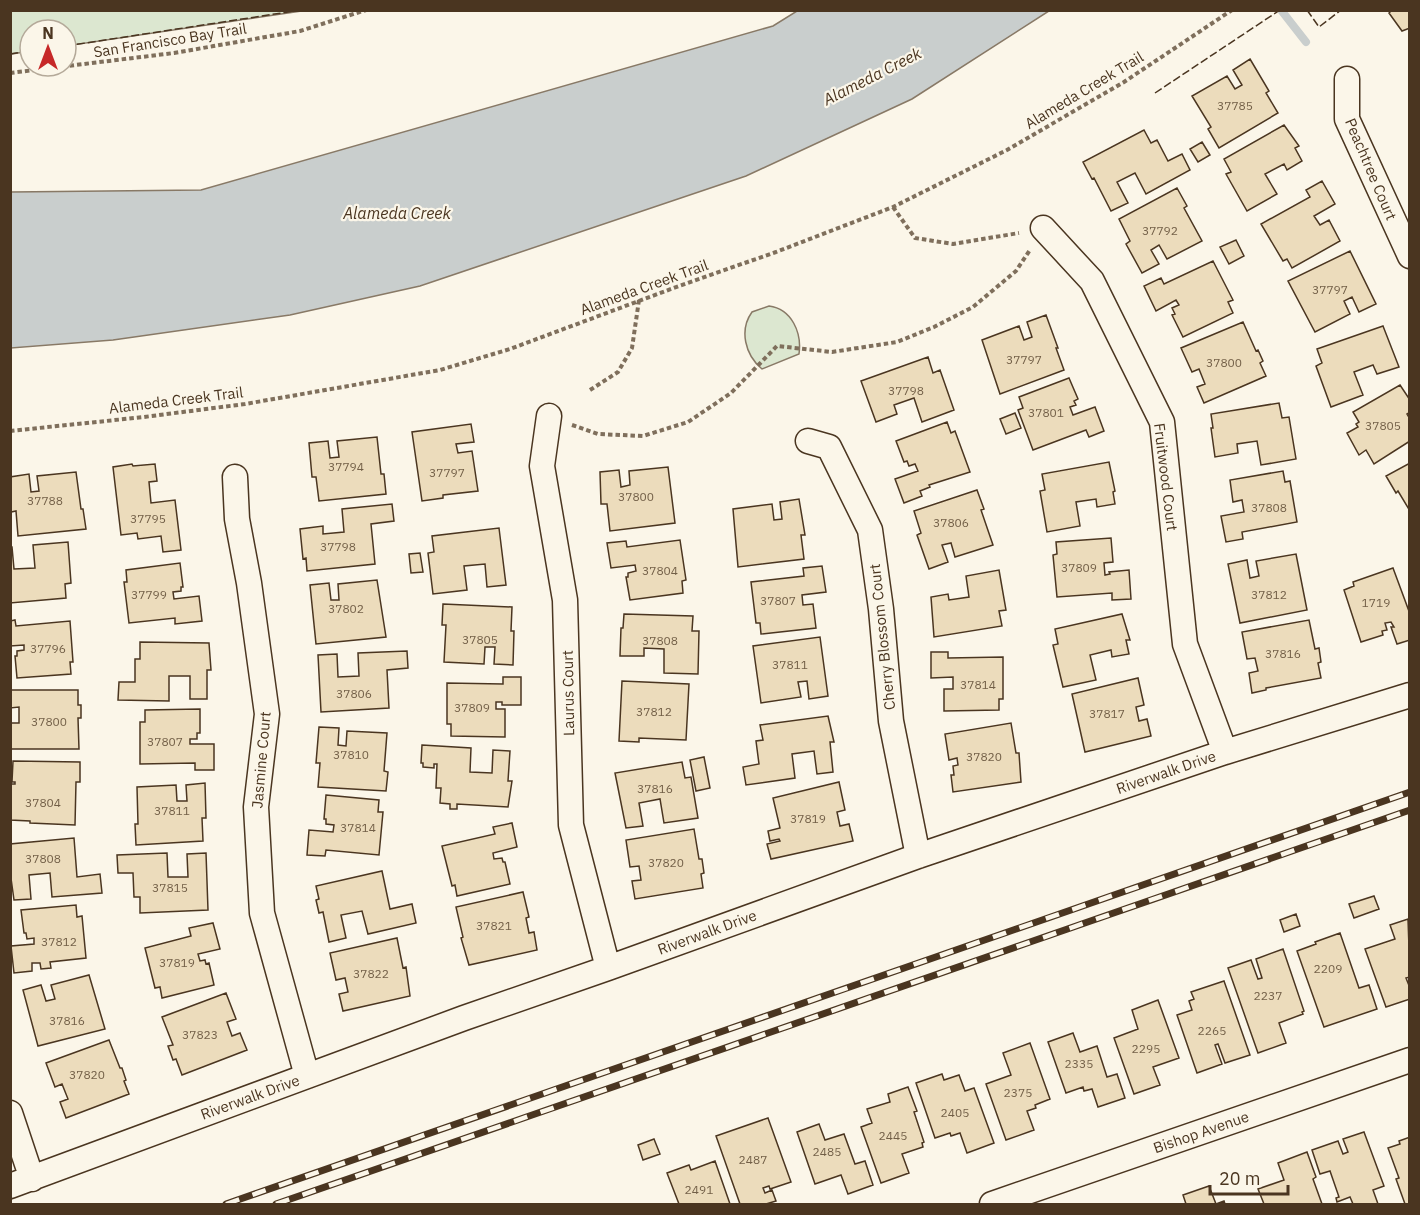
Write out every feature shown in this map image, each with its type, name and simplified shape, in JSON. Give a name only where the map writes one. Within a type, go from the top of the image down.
[{"type":"street","name":"Peachtree Court","points":[[1347,79],[1347,119],[1410,256]]},
{"type":"street","name":"Fruitwood Court","points":[[1043,228],[1092,281],[1162,422],[1185,644],[1225,752]]},
{"type":"street","name":"Laurus Court","points":[[549,416],[542,466],[565,600],[571,825],[608,968]]},
{"type":"street","name":"Cherry Blossom Court","points":[[808,441],[829,447],[870,530],[881,609],[891,721],[918,856]]},
{"type":"street","name":"Jasmine Court","points":[[235,477],[237,519],[249,583],[267,714],[256,807],[262,913],[307,1076]]},
{"type":"street","name":"Riverwalk Drive","points":[[21,1182],[464,1018],[918,856],[1225,752],[1410,695]]},
{"type":"street","name":"Bishop Avenue","points":[[992,1204],[1410,1060]]},
{"type":"street","points":[[10,1113],[21,1182]]},
{"type":"path","name":"San Francisco Bay Trail","points":[[10,73],[174,53],[290,33],[366,10]]},
{"type":"path","name":"Alameda Creek Trail","points":[[10,431],[245,404],[440,370],[510,349],[893,207],[1016,145],[1124,82],[1232,10]]},
{"type":"path","points":[[893,207],[915,238],[953,244],[1043,228]]},
{"type":"path","points":[[549,416],[598,434],[643,436],[688,422],[731,393],[777,346],[832,352],[897,342],[934,327],[973,307],[1016,271],[1043,228]]},
{"type":"path","points":[[590,390],[618,372],[632,348],[639,300]]},
{"type":"green space","points":[[11,10],[301,10],[78,44],[78,18],[18,18],[18,53],[11,54]]},
{"type":"green space","points":[[769,306],[784,312],[794,323],[800,346],[799,354],[762,369],[751,357],[745,334],[752,312]]},
{"type":"water","name":"Alameda Creek","points":[[797,11],[1049,11],[912,99],[746,176],[420,286],[290,315],[113,340],[11,348],[11,192],[201,190],[773,26]]},
{"type":"building","points":[[1392,10],[1410,10],[1410,28],[1402,31],[1389,13]]},
{"type":"building","points":[[1250,59],[1269,91],[1266,93],[1278,113],[1219,148],[1208,129],[1211,127],[1192,96],[1227,76],[1235,89],[1242,85],[1233,70]]},
{"type":"building","points":[[1284,125],[1299,146],[1295,148],[1302,161],[1287,170],[1284,164],[1265,174],[1277,194],[1247,211],[1226,174],[1231,172],[1224,159]]},
{"type":"building","points":[[1144,130],[1151,143],[1157,140],[1168,161],[1182,154],[1190,170],[1146,194],[1135,173],[1117,182],[1128,203],[1111,211],[1083,162]]},
{"type":"building","points":[[1202,142],[1210,155],[1198,162],[1190,149]]},
{"type":"building","points":[[1322,181],[1335,204],[1314,216],[1320,225],[1329,220],[1340,241],[1292,268],[1287,259],[1283,261],[1261,224],[1310,197],[1306,190]]},
{"type":"building","points":[[1177,188],[1187,206],[1184,208],[1202,241],[1167,259],[1159,245],[1151,250],[1159,264],[1142,273],[1126,244],[1130,241],[1119,219]]},
{"type":"building","points":[[1236,240],[1244,256],[1229,264],[1220,247]]},
{"type":"building","points":[[1350,251],[1376,304],[1359,312],[1352,297],[1344,301],[1350,314],[1315,332],[1288,281]]},
{"type":"building","points":[[1213,261],[1233,300],[1228,302],[1233,313],[1183,337],[1172,315],[1175,314],[1172,308],[1179,305],[1176,300],[1156,311],[1144,286],[1161,278],[1164,284]]},
{"type":"building","points":[[1046,315],[1064,370],[1000,394],[982,340],[1019,326],[1024,340],[1032,337],[1027,322]]},
{"type":"building","points":[[1243,322],[1263,361],[1260,363],[1266,376],[1204,403],[1197,387],[1205,384],[1199,369],[1192,372],[1181,348]]},
{"type":"building","points":[[1383,326],[1399,367],[1377,374],[1373,365],[1354,372],[1363,395],[1331,407],[1316,366],[1322,363],[1317,349]]},
{"type":"building","points":[[928,357],[933,373],[940,370],[954,410],[922,422],[914,398],[894,405],[897,414],[876,422],[861,381]]},
{"type":"building","points":[[1069,378],[1078,399],[1074,401],[1076,405],[1070,407],[1073,415],[1095,407],[1104,431],[1089,437],[1086,430],[1033,450],[1018,410],[1023,408],[1019,397]]},
{"type":"building","points":[[1400,385],[1410,400],[1410,412],[1407,414],[1410,419],[1410,441],[1374,464],[1366,450],[1359,455],[1347,433],[1358,427],[1356,424],[1359,422],[1353,412]]},
{"type":"building","points":[[1279,403],[1282,418],[1289,417],[1296,459],[1261,465],[1257,441],[1237,444],[1238,453],[1215,457],[1211,414]]},
{"type":"building","points":[[1015,413],[1021,428],[1006,434],[1000,419]]},
{"type":"building","points":[[947,422],[951,433],[955,431],[970,472],[929,485],[930,487],[920,491],[922,496],[904,503],[895,479],[918,471],[915,464],[909,466],[907,461],[904,462],[896,441]]},
{"type":"building","points":[[471,424],[474,442],[456,444],[458,453],[472,451],[478,491],[443,495],[443,498],[422,501],[412,432]]},
{"type":"building","points":[[377,437],[381,474],[384,474],[386,494],[319,501],[316,477],[312,477],[309,443],[328,441],[330,458],[339,457],[337,441]]},
{"type":"building","points":[[1109,462],[1115,491],[1113,492],[1115,504],[1097,507],[1096,499],[1076,502],[1080,526],[1047,532],[1040,491],[1045,490],[1042,474]]},
{"type":"building","points":[[1410,463],[1410,511],[1386,476]]},
{"type":"building","points":[[132,464],[133,466],[155,464],[157,481],[149,482],[151,503],[175,500],[181,550],[163,552],[161,536],[138,539],[137,533],[121,535],[113,467]]},
{"type":"building","points":[[668,467],[675,523],[610,531],[607,504],[601,504],[600,472],[619,470],[621,487],[630,485],[629,471]]},
{"type":"building","points":[[1283,471],[1285,482],[1290,481],[1297,522],[1242,532],[1243,539],[1226,542],[1221,516],[1244,512],[1242,500],[1233,502],[1230,480]]},
{"type":"building","points":[[76,472],[86,529],[18,536],[16,511],[11,512],[10,477],[29,474],[31,492],[39,491],[37,476]]},
{"type":"building","points":[[977,490],[993,545],[955,557],[951,543],[942,545],[948,562],[929,569],[917,535],[921,533],[914,511]]},
{"type":"building","points":[[799,499],[805,535],[801,535],[804,559],[738,567],[733,509],[772,504],[774,520],[782,519],[780,502]]},
{"type":"building","points":[[392,504],[394,521],[371,524],[375,564],[307,571],[306,558],[303,559],[300,529],[323,526],[323,534],[344,532],[342,509]]},
{"type":"building","points":[[499,528],[506,585],[487,587],[485,564],[464,566],[467,590],[433,594],[428,553],[434,552],[432,536]]},
{"type":"building","points":[[1111,538],[1113,562],[1104,563],[1105,575],[1110,574],[1109,572],[1129,570],[1131,599],[1112,600],[1112,593],[1057,597],[1053,555],[1057,554],[1056,542]]},
{"type":"building","points":[[680,540],[686,580],[682,581],[683,593],[630,600],[626,577],[628,573],[636,571],[635,565],[611,568],[607,543],[626,541],[627,547]]},
{"type":"building","points":[[68,542],[71,583],[65,584],[66,598],[10,603],[10,547],[12,547],[14,569],[35,568],[33,545]]},
{"type":"building","points":[[420,553],[423,572],[411,573],[409,554]]},
{"type":"building","points":[[1296,554],[1307,610],[1240,623],[1228,564],[1247,560],[1250,578],[1259,576],[1256,561]]},
{"type":"building","points":[[180,563],[183,587],[181,591],[173,592],[174,599],[199,596],[202,621],[175,624],[175,618],[129,623],[124,582],[127,582],[126,570]]},
{"type":"building","points":[[822,566],[826,592],[802,595],[803,605],[813,604],[816,628],[761,634],[760,623],[756,623],[751,582],[804,576],[803,568]]},
{"type":"building","points":[[1393,568],[1410,614],[1410,640],[1397,644],[1391,622],[1385,623],[1387,630],[1382,631],[1383,635],[1361,642],[1344,590],[1354,586],[1353,582]]},
{"type":"building","points":[[999,570],[1006,610],[999,611],[1002,626],[934,637],[931,597],[948,594],[949,600],[969,597],[966,576]]},
{"type":"building","points":[[377,580],[386,637],[316,644],[310,585],[329,583],[331,600],[339,600],[338,584]]},
{"type":"building","points":[[443,604],[512,607],[513,665],[494,664],[495,647],[485,647],[484,664],[444,662],[446,625],[442,625]]},
{"type":"building","points":[[624,614],[693,616],[692,631],[699,631],[698,674],[664,673],[664,649],[644,648],[644,656],[620,656]]},
{"type":"building","points":[[1122,614],[1130,640],[1126,640],[1129,654],[1112,657],[1111,650],[1090,655],[1096,680],[1063,687],[1053,645],[1058,644],[1055,629]]},
{"type":"building","points":[[15,620],[16,626],[70,621],[73,662],[70,662],[71,674],[17,678],[15,656],[17,656],[17,651],[24,650],[24,645],[10,646],[10,621]]},
{"type":"building","points":[[1309,620],[1315,649],[1319,648],[1321,662],[1318,663],[1321,678],[1266,688],[1266,690],[1252,693],[1249,673],[1258,671],[1255,658],[1247,659],[1242,632]]},
{"type":"building","points":[[820,637],[828,696],[809,699],[807,681],[798,682],[801,697],[761,703],[753,646]]},
{"type":"building","points":[[140,642],[209,643],[211,670],[207,670],[207,699],[190,699],[190,676],[169,676],[169,701],[118,700],[119,682],[135,682],[135,659],[140,659]]},
{"type":"building","points":[[407,651],[408,668],[387,670],[389,708],[321,712],[318,655],[337,654],[338,677],[359,676],[358,653]]},
{"type":"building","points":[[931,652],[948,652],[948,658],[1003,657],[1003,699],[999,699],[999,710],[944,711],[944,689],[953,689],[953,677],[931,678]]},
{"type":"building","points":[[503,677],[521,677],[521,705],[502,705],[502,702],[496,702],[496,709],[505,709],[505,737],[451,736],[451,724],[447,724],[447,683],[503,684]]},
{"type":"building","points":[[1138,678],[1144,705],[1136,707],[1139,721],[1147,719],[1151,736],[1085,752],[1072,694]]},
{"type":"building","points":[[622,681],[689,684],[686,740],[639,738],[639,742],[619,741]]},
{"type":"building","points":[[10,690],[78,690],[78,705],[81,705],[81,718],[78,718],[79,749],[10,749],[10,723],[19,723],[19,707],[10,708]]},
{"type":"building","points":[[200,709],[200,733],[197,733],[197,739],[190,739],[190,744],[214,744],[214,770],[195,770],[195,763],[140,764],[140,722],[145,722],[145,710]]},
{"type":"building","points":[[828,716],[834,742],[830,742],[833,772],[817,774],[814,751],[792,754],[795,778],[746,785],[743,767],[759,764],[756,741],[763,740],[760,725]]},
{"type":"building","points":[[1011,723],[1016,753],[1019,753],[1021,782],[953,792],[951,775],[954,775],[953,766],[958,765],[957,758],[949,760],[945,734]]},
{"type":"building","points":[[319,727],[339,728],[338,745],[346,746],[347,731],[387,733],[384,771],[388,772],[386,791],[318,787],[320,763],[316,763]]},
{"type":"building","points":[[422,745],[471,748],[470,772],[492,773],[493,750],[510,751],[508,781],[512,781],[508,807],[457,804],[457,809],[450,809],[450,804],[440,803],[441,788],[436,788],[437,764],[434,764],[434,768],[423,767],[421,763]]},
{"type":"building","points":[[704,757],[710,788],[696,791],[690,760]]},
{"type":"building","points":[[13,761],[80,762],[80,782],[76,782],[75,825],[10,820],[10,784],[15,784],[12,782]]},
{"type":"building","points":[[682,762],[685,778],[691,777],[698,818],[664,823],[660,799],[639,803],[643,826],[626,828],[615,773]]},
{"type":"building","points":[[839,782],[845,810],[837,812],[840,826],[849,824],[853,841],[771,859],[767,844],[780,841],[779,839],[770,841],[768,831],[780,828],[773,798]]},
{"type":"building","points":[[205,783],[206,818],[202,818],[203,841],[136,845],[137,787],[176,785],[177,801],[187,801],[186,785]]},
{"type":"building","points":[[326,795],[379,800],[378,812],[383,812],[379,855],[326,850],[325,856],[307,855],[309,830],[333,832],[334,825],[326,824],[326,819],[324,819]]},
{"type":"building","points":[[512,823],[517,847],[493,853],[494,859],[502,858],[505,862],[510,884],[457,896],[455,885],[452,886],[442,846],[495,834],[493,827]]},
{"type":"building","points":[[694,829],[699,859],[702,859],[703,888],[635,899],[632,881],[641,880],[639,866],[630,867],[626,840]]},
{"type":"building","points":[[74,838],[77,877],[100,874],[102,893],[52,897],[50,873],[29,875],[31,899],[14,900],[10,871],[10,844]]},
{"type":"building","points":[[167,853],[168,877],[188,877],[187,854],[206,853],[208,910],[140,913],[140,897],[134,897],[133,873],[118,873],[117,855]]},
{"type":"building","points":[[382,871],[390,909],[412,904],[416,923],[368,934],[362,911],[341,915],[346,938],[329,942],[323,912],[319,913],[316,886]]},
{"type":"building","points":[[523,892],[529,917],[526,918],[529,933],[534,932],[537,950],[469,965],[461,938],[463,937],[456,907]]},
{"type":"building","points":[[1374,896],[1379,909],[1354,918],[1349,904]]},
{"type":"building","points":[[76,905],[77,917],[82,916],[86,958],[50,962],[51,968],[41,969],[40,963],[32,963],[32,971],[14,973],[11,946],[34,944],[34,938],[27,939],[24,933],[21,910]]},
{"type":"building","points":[[1296,914],[1300,926],[1284,932],[1280,920]]},
{"type":"building","points":[[1408,919],[1410,977],[1406,978],[1410,988],[1410,999],[1386,1007],[1365,949],[1395,939],[1390,925]]},
{"type":"building","points":[[213,923],[220,949],[198,954],[200,961],[205,960],[206,964],[209,963],[214,985],[162,998],[160,987],[155,988],[145,948],[191,936],[189,928]]},
{"type":"building","points":[[1340,933],[1359,988],[1369,985],[1377,1009],[1324,1027],[1297,951]]},
{"type":"building","points":[[397,938],[403,968],[406,967],[410,996],[343,1011],[339,994],[348,992],[345,978],[336,980],[330,953]]},
{"type":"building","points":[[1283,949],[1304,1011],[1303,1014],[1279,1023],[1286,1043],[1258,1053],[1228,968],[1251,960],[1258,979],[1262,978],[1256,959]]},
{"type":"building","points":[[89,975],[105,1029],[38,1046],[23,990],[41,985],[46,1001],[55,999],[51,985]]},
{"type":"building","points":[[1224,981],[1250,1055],[1225,1063],[1218,1044],[1215,1045],[1222,1064],[1197,1073],[1177,1015],[1192,1010],[1189,1001],[1194,999],[1191,992]]},
{"type":"building","points":[[226,993],[236,1019],[227,1022],[232,1036],[240,1033],[247,1050],[182,1075],[168,1046],[173,1045],[162,1017]]},
{"type":"building","points":[[1158,1000],[1179,1058],[1153,1067],[1160,1085],[1134,1094],[1114,1038],[1138,1029],[1132,1010]]},
{"type":"building","points":[[1073,1033],[1080,1052],[1097,1046],[1107,1077],[1117,1074],[1125,1098],[1098,1107],[1092,1089],[1084,1091],[1083,1087],[1066,1093],[1048,1042]]},
{"type":"building","points":[[109,1040],[120,1068],[122,1068],[129,1094],[66,1118],[60,1102],[68,1099],[62,1084],[55,1087],[46,1063]]},
{"type":"building","points":[[1030,1043],[1050,1099],[1027,1111],[1034,1130],[1006,1140],[986,1084],[1011,1075],[1003,1053]]},
{"type":"building","points":[[942,1074],[944,1080],[959,1075],[965,1091],[974,1088],[994,1143],[967,1153],[960,1133],[951,1136],[950,1133],[935,1138],[916,1083]]},
{"type":"building","points":[[908,1087],[917,1111],[914,1112],[924,1142],[923,1147],[902,1154],[909,1173],[881,1183],[861,1127],[872,1123],[867,1109],[890,1102],[888,1094]]},
{"type":"building","points":[[768,1118],[791,1182],[770,1189],[769,1186],[763,1188],[765,1193],[772,1190],[776,1201],[766,1204],[740,1204],[716,1136]]},
{"type":"building","points":[[819,1124],[825,1140],[844,1134],[855,1164],[865,1161],[873,1185],[848,1194],[841,1175],[815,1184],[797,1132]]},
{"type":"building","points":[[1364,1132],[1384,1186],[1373,1190],[1378,1204],[1353,1204],[1350,1197],[1337,1202],[1336,1198],[1339,1197],[1330,1171],[1320,1174],[1312,1150],[1338,1141],[1343,1154],[1348,1152],[1343,1139]]},
{"type":"building","points":[[1410,1137],[1410,1204],[1405,1204],[1396,1179],[1399,1178],[1388,1148]]},
{"type":"building","points":[[654,1139],[660,1154],[643,1160],[638,1145]]},
{"type":"building","points":[[1307,1152],[1322,1204],[1264,1204],[1258,1189],[1284,1180],[1278,1163]]},
{"type":"building","points":[[715,1161],[730,1204],[679,1204],[667,1173],[689,1165],[691,1170]]},
{"type":"building","points":[[1209,1186],[1216,1204],[1186,1204],[1183,1195]]},
{"type":"waterway","points":[[1281,10],[1306,42]]},
{"type":"railway","points":[[226,1204],[1410,792]]},
{"type":"railway","points":[[276,1204],[1410,810]]},
{"type":"fence","points":[[78,44],[301,10]]},
{"type":"fence","points":[[1155,93],[1280,10]]},
{"type":"fence","points":[[1307,10],[1319,27],[1341,10]]},
{"type":"fence","points":[[10,54],[18,53]]}]
